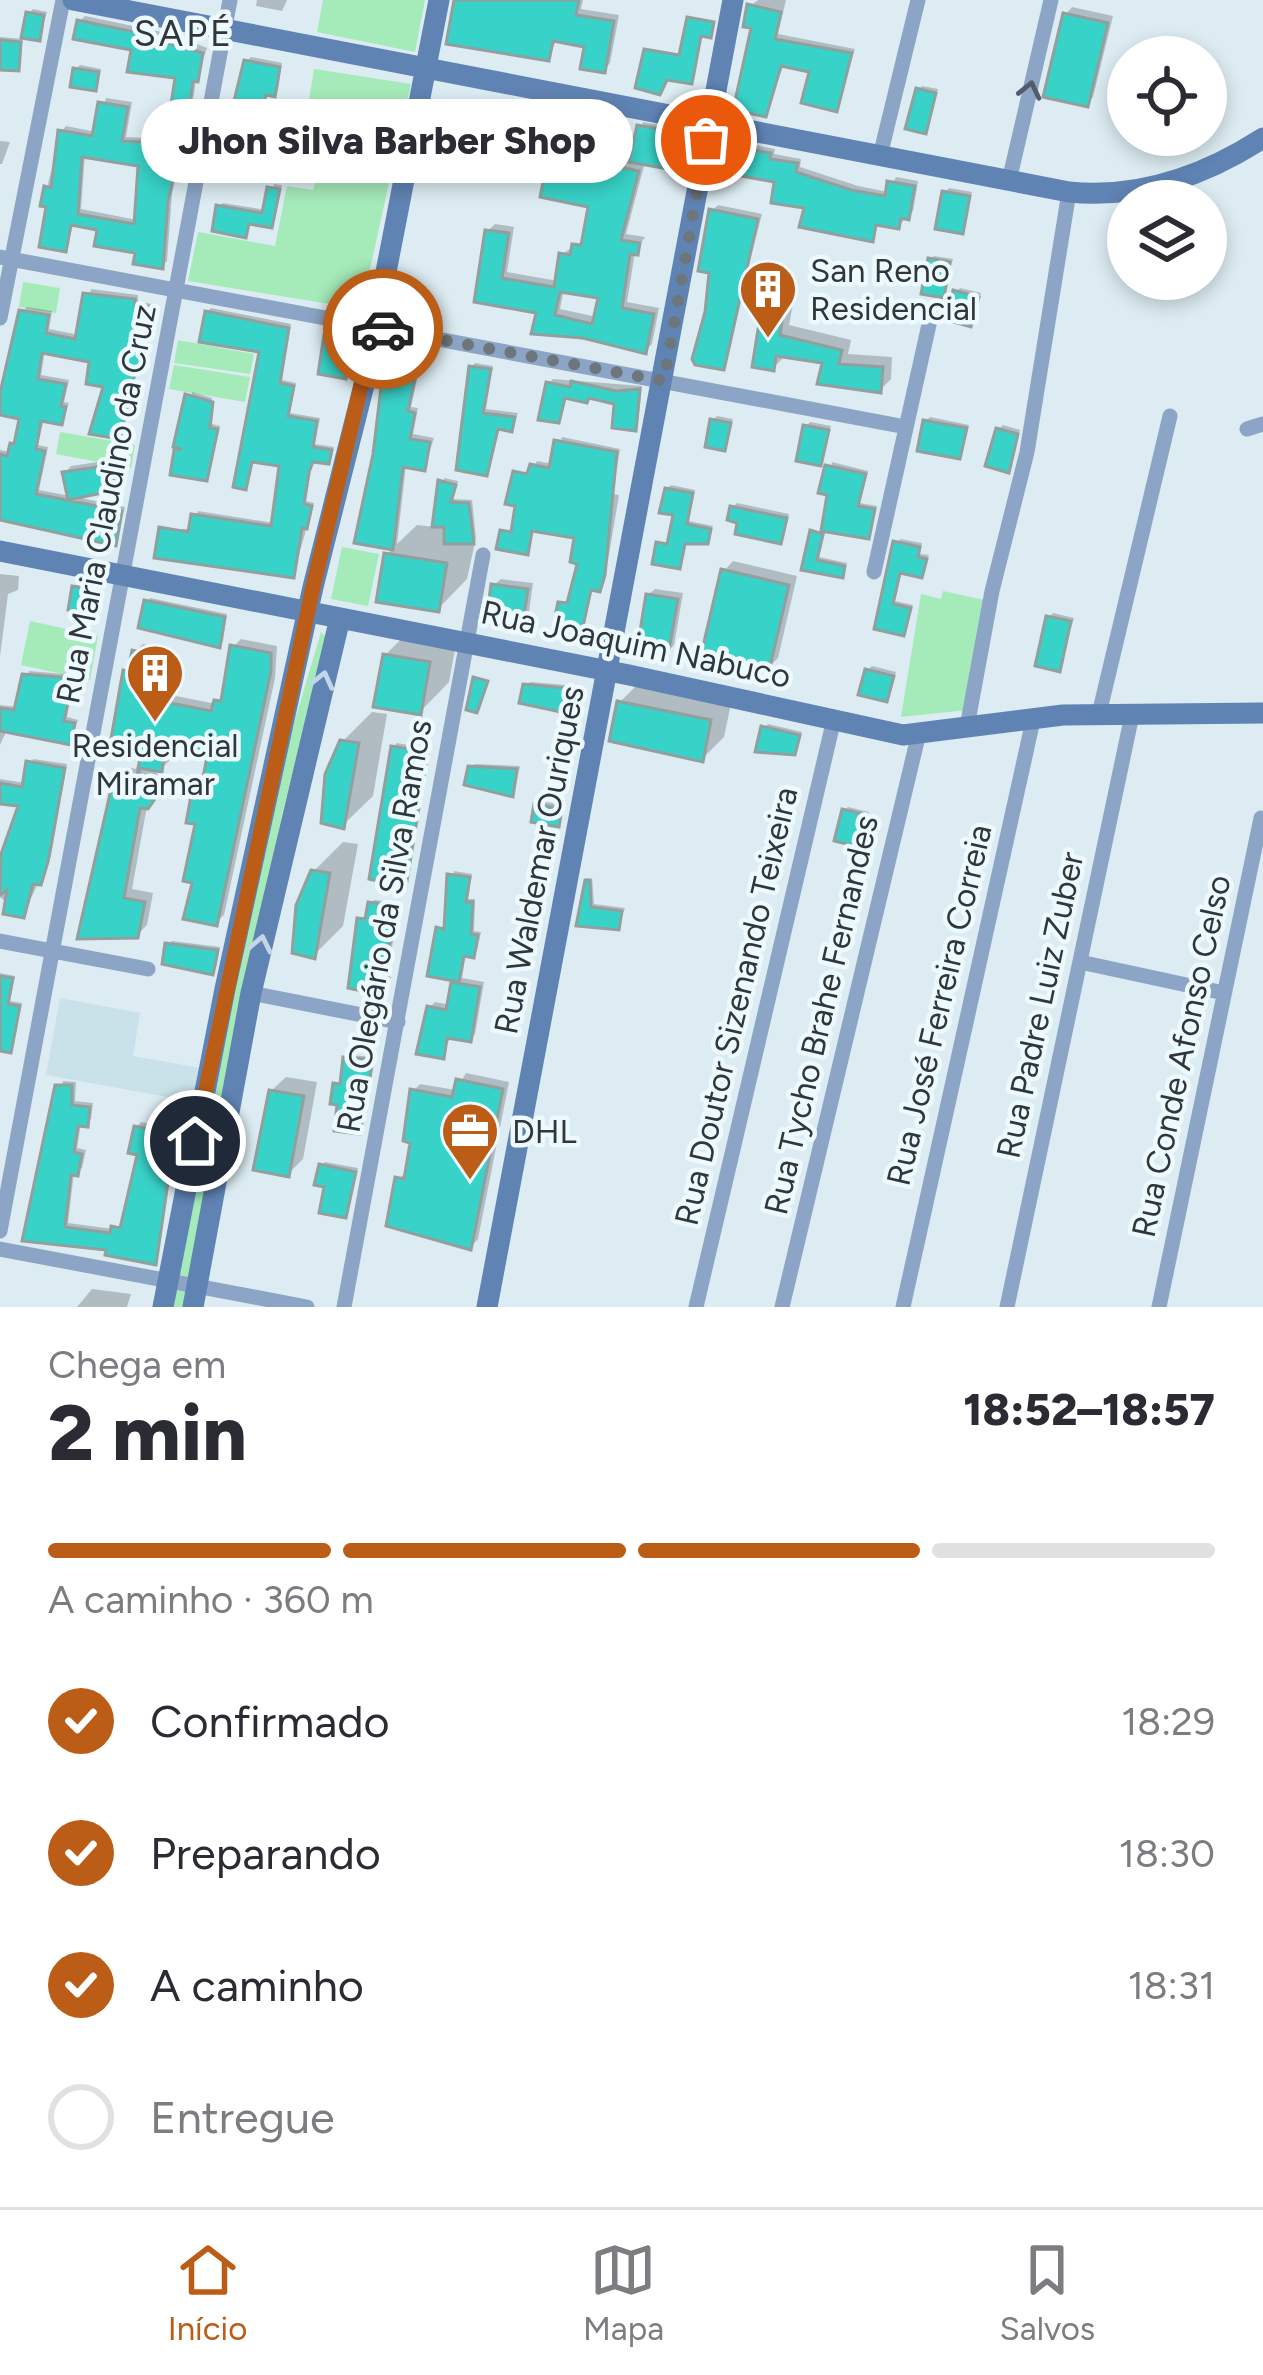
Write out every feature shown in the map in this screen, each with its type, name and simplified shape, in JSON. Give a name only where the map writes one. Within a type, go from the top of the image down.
[{"type":"main road","points":[[73,0],[1069,192],[1124,194],[1170,183],[1263,138]]},
{"type":"main road","points":[[163,1307],[225,989],[376,327],[439,0]]},
{"type":"main road","name":"Rua Waldemar Ouriques","points":[[488,1307],[733,0]]},
{"type":"main road","name":"Rua Joaquim Nabuco","points":[[0,551],[918,736],[1034,716],[1263,713]]},
{"type":"main road","points":[[195,1297],[251,993],[340,618]]},
{"type":"main road","points":[[281,738],[308,743]]},
{"type":"main road","points":[[225,989],[251,993]]},
{"type":"street","points":[[0,317],[6,258],[64,0]]},
{"type":"street","name":"Rua Maria Claudino da Cruz","points":[[0,1232],[230,0]]},
{"type":"street","points":[[880,156],[918,0]]},
{"type":"street","points":[[1010,181],[1052,0]]},
{"type":"street","points":[[967,727],[1027,452],[1069,192]]},
{"type":"street","points":[[6,258],[906,427]]},
{"type":"street","points":[[874,572],[930,320]]},
{"type":"street","points":[[1100,714],[1170,416]]},
{"type":"street","name":"Rua Olegário da Silva Ramos","points":[[344,1307],[483,556]]},
{"type":"street","name":"Rua Padre Luiz Zuber","points":[[1007,1307],[1132,715]]},
{"type":"street","name":"Rua José Ferreira Correia","points":[[903,1307],[1034,716]]},
{"type":"street","name":"Rua Doutor Sizenando Teixeira","points":[[696,1307],[834,719]]},
{"type":"street","name":"Rua Tycho Brahe Fernandes","points":[[782,1307],[918,736]]},
{"type":"street","name":"Rua Conde Afonso Celso","points":[[1159,1307],[1261,818]]},
{"type":"street","points":[[0,941],[148,969]]},
{"type":"street","points":[[1080,962],[1224,993]]},
{"type":"street","points":[[251,993],[398,1022]]},
{"type":"street","points":[[0,1249],[167,1281],[195,1297],[307,1307]]},
{"type":"shaded area","points":[[60,998],[140,1013],[133,1056],[201,1068],[195,1102],[46,1075]]},
{"type":"green space","points":[[323,0],[425,0],[415,52],[317,32]]},
{"type":"green space","points":[[314,69],[411,84],[361,309],[188,281],[198,232],[275,246],[287,186],[313,190],[330,123],[306,119]]},
{"type":"green space","points":[[23,282],[60,288],[56,313],[19,307]]},
{"type":"green space","points":[[178,340],[254,354],[250,374],[174,363]]},
{"type":"green space","points":[[174,365],[250,377],[245,402],[169,389]]},
{"type":"green space","points":[[60,432],[135,445],[131,468],[56,454]]},
{"type":"green space","points":[[342,547],[379,554],[368,606],[331,599]]},
{"type":"green space","points":[[943,591],[984,600],[967,710],[901,717],[921,594],[941,599]]},
{"type":"green space","points":[[30,621],[98,636],[90,680],[21,665]]},
{"type":"green space","points":[[321,632],[327,638],[282,814],[190,1283],[184,1307],[171,1307],[233,991],[289,740]]},
{"type":"building","points":[[454,0],[579,0],[576,15],[614,21],[605,73],[580,69],[584,47],[553,41],[549,61],[446,44]]},
{"type":"building","points":[[747,4],[781,12],[775,39],[852,53],[837,112],[801,103],[809,72],[781,66],[766,117],[733,110],[751,28],[743,27]]},
{"type":"building","points":[[26,12],[44,15],[40,41],[21,38]]},
{"type":"building","points":[[1063,13],[1108,23],[1088,107],[1043,97]]},
{"type":"building","points":[[687,17],[714,22],[711,38],[701,36],[692,84],[667,80],[660,95],[635,88],[644,49],[679,55]]},
{"type":"building","points":[[77,20],[168,39],[167,43],[203,53],[198,82],[193,81],[180,172],[175,171],[168,201],[163,269],[133,264],[135,253],[94,246],[97,230],[71,225],[66,252],[39,247],[46,207],[40,206],[44,186],[51,188],[58,130],[92,136],[98,102],[128,107],[122,141],[165,143],[175,78],[127,72],[131,50],[73,39]],"holes":[[[82,157],[138,166],[134,224],[78,214]]]},
{"type":"building","points":[[0,40],[21,42],[19,71],[0,70]]},
{"type":"building","points":[[244,60],[280,67],[275,97],[266,95],[263,110],[233,105]]},
{"type":"building","points":[[73,68],[99,72],[96,91],[70,87]]},
{"type":"building","points":[[916,88],[936,93],[926,134],[905,129]]},
{"type":"building","points":[[637,125],[692,135],[685,172],[629,162]]},
{"type":"building","points":[[726,145],[771,153],[770,159],[798,163],[796,172],[851,190],[885,196],[887,181],[915,186],[909,220],[901,218],[899,229],[876,225],[873,242],[799,227],[804,208],[771,203],[774,182],[720,172]]},
{"type":"building","points":[[235,149],[268,154],[265,176],[232,171]]},
{"type":"building","points":[[549,153],[639,171],[621,240],[640,243],[638,255],[630,254],[622,308],[654,314],[646,354],[583,338],[531,334],[536,313],[474,302],[485,230],[509,233],[502,278],[554,287],[559,253],[570,255],[572,244],[581,245],[588,207],[540,197]],"holes":[[[560,292],[598,298],[592,324],[555,315]]]},
{"type":"building","points":[[267,187],[280,189],[272,228],[249,224],[246,238],[212,231],[216,205],[262,213]]},
{"type":"building","points":[[942,191],[970,196],[963,234],[935,229]]},
{"type":"building","points":[[709,209],[758,219],[724,370],[695,365],[692,359],[705,312],[709,273],[698,271]]},
{"type":"building","points":[[928,258],[950,262],[944,298],[921,294]]},
{"type":"building","points":[[953,290],[979,297],[971,327],[946,320]]},
{"type":"building","points":[[83,293],[135,299],[135,306],[149,307],[145,369],[136,368],[120,439],[89,434],[103,387],[86,384],[89,362],[42,353],[38,379],[66,384],[61,406],[66,407],[62,425],[41,421],[36,449],[45,451],[36,494],[122,511],[116,546],[0,520],[0,454],[7,456],[10,443],[14,444],[19,419],[0,415],[0,393],[19,310],[49,315],[46,333],[75,339]]},
{"type":"building","points":[[205,311],[289,328],[280,383],[294,386],[288,416],[317,421],[313,447],[332,450],[329,464],[313,462],[309,472],[304,504],[312,506],[307,529],[302,528],[294,578],[154,558],[159,527],[188,532],[191,514],[271,526],[279,466],[252,462],[246,490],[233,487],[259,352],[199,342]]},
{"type":"building","points":[[761,311],[783,315],[780,335],[842,350],[839,364],[883,367],[881,393],[817,384],[822,363],[776,356],[774,371],[752,367]]},
{"type":"building","points":[[324,335],[352,339],[346,379],[318,374]]},
{"type":"building","points":[[385,354],[419,360],[408,411],[415,413],[410,439],[430,442],[425,471],[403,467],[393,550],[354,543],[373,454]]},
{"type":"building","points":[[469,366],[491,369],[483,413],[515,417],[512,432],[498,429],[487,476],[456,470]]},
{"type":"building","points":[[571,381],[616,391],[640,389],[636,431],[612,428],[614,404],[589,398],[587,403],[565,398],[559,423],[538,420],[546,382],[570,387]]},
{"type":"building","points":[[185,394],[213,402],[210,428],[218,429],[207,481],[170,475],[174,450],[182,449],[173,447]]},
{"type":"building","points":[[710,419],[731,423],[725,451],[705,447]]},
{"type":"building","points":[[923,420],[967,428],[960,459],[917,451]]},
{"type":"building","points":[[803,425],[829,430],[821,466],[796,461]]},
{"type":"building","points":[[996,428],[1018,434],[1009,473],[985,466]]},
{"type":"building","points":[[554,440],[617,452],[605,575],[600,592],[591,590],[582,631],[553,625],[558,602],[567,603],[577,564],[570,562],[574,538],[532,531],[528,555],[496,549],[500,530],[511,532],[515,506],[505,504],[513,471],[527,474],[530,464],[549,468]]},
{"type":"building","points":[[112,465],[117,490],[68,500],[62,472]]},
{"type":"building","points":[[825,465],[866,474],[858,506],[875,509],[869,539],[821,531],[827,495],[818,493]]},
{"type":"building","points":[[438,480],[456,485],[451,502],[469,503],[474,544],[444,544],[444,527],[432,527]]},
{"type":"building","points":[[665,488],[693,493],[687,524],[711,529],[708,544],[685,544],[680,569],[652,564],[656,542],[667,544],[673,515],[659,513]]},
{"type":"building","points":[[730,506],[787,518],[781,544],[735,534],[737,523],[727,520]]},
{"type":"building","points":[[810,530],[823,534],[817,560],[845,566],[843,578],[801,570]]},
{"type":"building","points":[[893,541],[920,547],[918,557],[927,559],[922,578],[900,573],[893,604],[911,608],[904,636],[874,629]]},
{"type":"building","points":[[384,553],[447,563],[439,612],[376,602]]},
{"type":"building","points":[[721,569],[789,585],[769,671],[701,655]]},
{"type":"building","points":[[491,584],[528,589],[522,629],[486,623]]},
{"type":"building","points":[[72,586],[100,590],[96,614],[68,610]]},
{"type":"building","points":[[646,594],[678,599],[668,655],[637,650]]},
{"type":"building","points":[[144,600],[225,617],[220,648],[138,628]]},
{"type":"building","points":[[1046,616],[1071,621],[1060,672],[1035,666]]},
{"type":"building","points":[[230,645],[271,653],[271,671],[217,926],[183,919],[192,883],[183,881],[195,824],[186,823],[192,790],[200,792],[207,757],[165,749],[162,772],[138,768],[140,758],[117,754],[119,741],[111,739],[123,670],[128,671],[132,650],[167,658],[163,678],[174,684],[170,703],[211,711],[214,700],[221,701]]},
{"type":"building","points":[[383,654],[430,662],[421,715],[373,707]]},
{"type":"building","points":[[865,669],[894,676],[887,702],[858,695]]},
{"type":"building","points":[[22,674],[73,678],[64,721],[75,723],[71,745],[0,731],[0,708],[14,710]]},
{"type":"building","points":[[473,677],[488,681],[477,713],[466,710]]},
{"type":"building","points":[[523,684],[575,689],[570,714],[519,703]]},
{"type":"building","points":[[617,701],[711,720],[703,762],[609,741]]},
{"type":"building","points":[[761,726],[800,735],[795,755],[755,752]]},
{"type":"building","points":[[340,740],[359,743],[344,829],[321,823],[325,774]]},
{"type":"building","points":[[391,746],[428,752],[406,887],[369,879]]},
{"type":"building","points":[[26,761],[65,768],[48,862],[41,885],[33,884],[24,918],[3,914],[7,890],[0,895],[1,854],[18,806],[0,804],[0,783],[22,787]]},
{"type":"building","points":[[468,766],[517,769],[513,797],[464,785]]},
{"type":"building","points":[[138,770],[157,796],[148,809],[140,808],[124,898],[145,902],[138,938],[77,939],[114,776],[136,779]]},
{"type":"building","points":[[534,804],[562,809],[559,827],[531,822]]},
{"type":"building","points":[[842,809],[867,815],[859,847],[834,841]]},
{"type":"building","points":[[311,870],[330,873],[315,959],[292,953],[296,905]]},
{"type":"building","points":[[447,874],[470,877],[466,902],[473,902],[471,934],[478,935],[474,958],[464,956],[459,982],[427,976],[436,927],[444,929]]},
{"type":"building","points":[[585,880],[590,880],[591,907],[622,911],[619,930],[576,926]]},
{"type":"building","points":[[368,902],[398,906],[383,976],[389,978],[385,996],[348,988],[357,918],[365,919]]},
{"type":"building","points":[[165,943],[218,950],[213,975],[162,964]]},
{"type":"building","points":[[0,976],[13,978],[8,1004],[20,1006],[11,1053],[0,1051]]},
{"type":"building","points":[[451,982],[480,987],[471,1042],[447,1038],[444,1059],[416,1054],[427,1006],[446,1010]]},
{"type":"building","points":[[343,1057],[373,1060],[360,1134],[334,1131],[337,1105],[330,1104],[333,1083],[340,1084]]},
{"type":"building","points":[[456,1079],[503,1089],[471,1250],[386,1226],[395,1177],[404,1179],[410,1089],[452,1097]]},
{"type":"building","points":[[55,1085],[72,1085],[72,1105],[90,1107],[88,1127],[78,1126],[74,1152],[82,1154],[78,1176],[71,1175],[65,1227],[110,1233],[111,1226],[120,1228],[137,1155],[128,1153],[134,1126],[175,1134],[156,1265],[105,1255],[106,1250],[22,1241]]},
{"type":"building","points":[[269,1090],[304,1096],[289,1177],[253,1170]]},
{"type":"building","points":[[319,1164],[356,1172],[346,1218],[319,1213],[324,1187],[314,1185]]},
{"type":"way so far","points":[[383,329],[664,381],[706,140]]},
{"type":"place","name":"Jhon Silva Barber Shop","points":[[706,140]]},
{"type":"place","name":"San Reno Residencial","points":[[768,340]]},
{"type":"place","name":"Residencial Miramar","points":[[155,724]]},
{"type":"place","name":"DHL","points":[[470,1182]]},
{"type":"district","name":"SAPÉ","points":[[184,33]]},
{"type":"route","points":[[195,1141],[313,587],[374,331],[383,329]]}]
